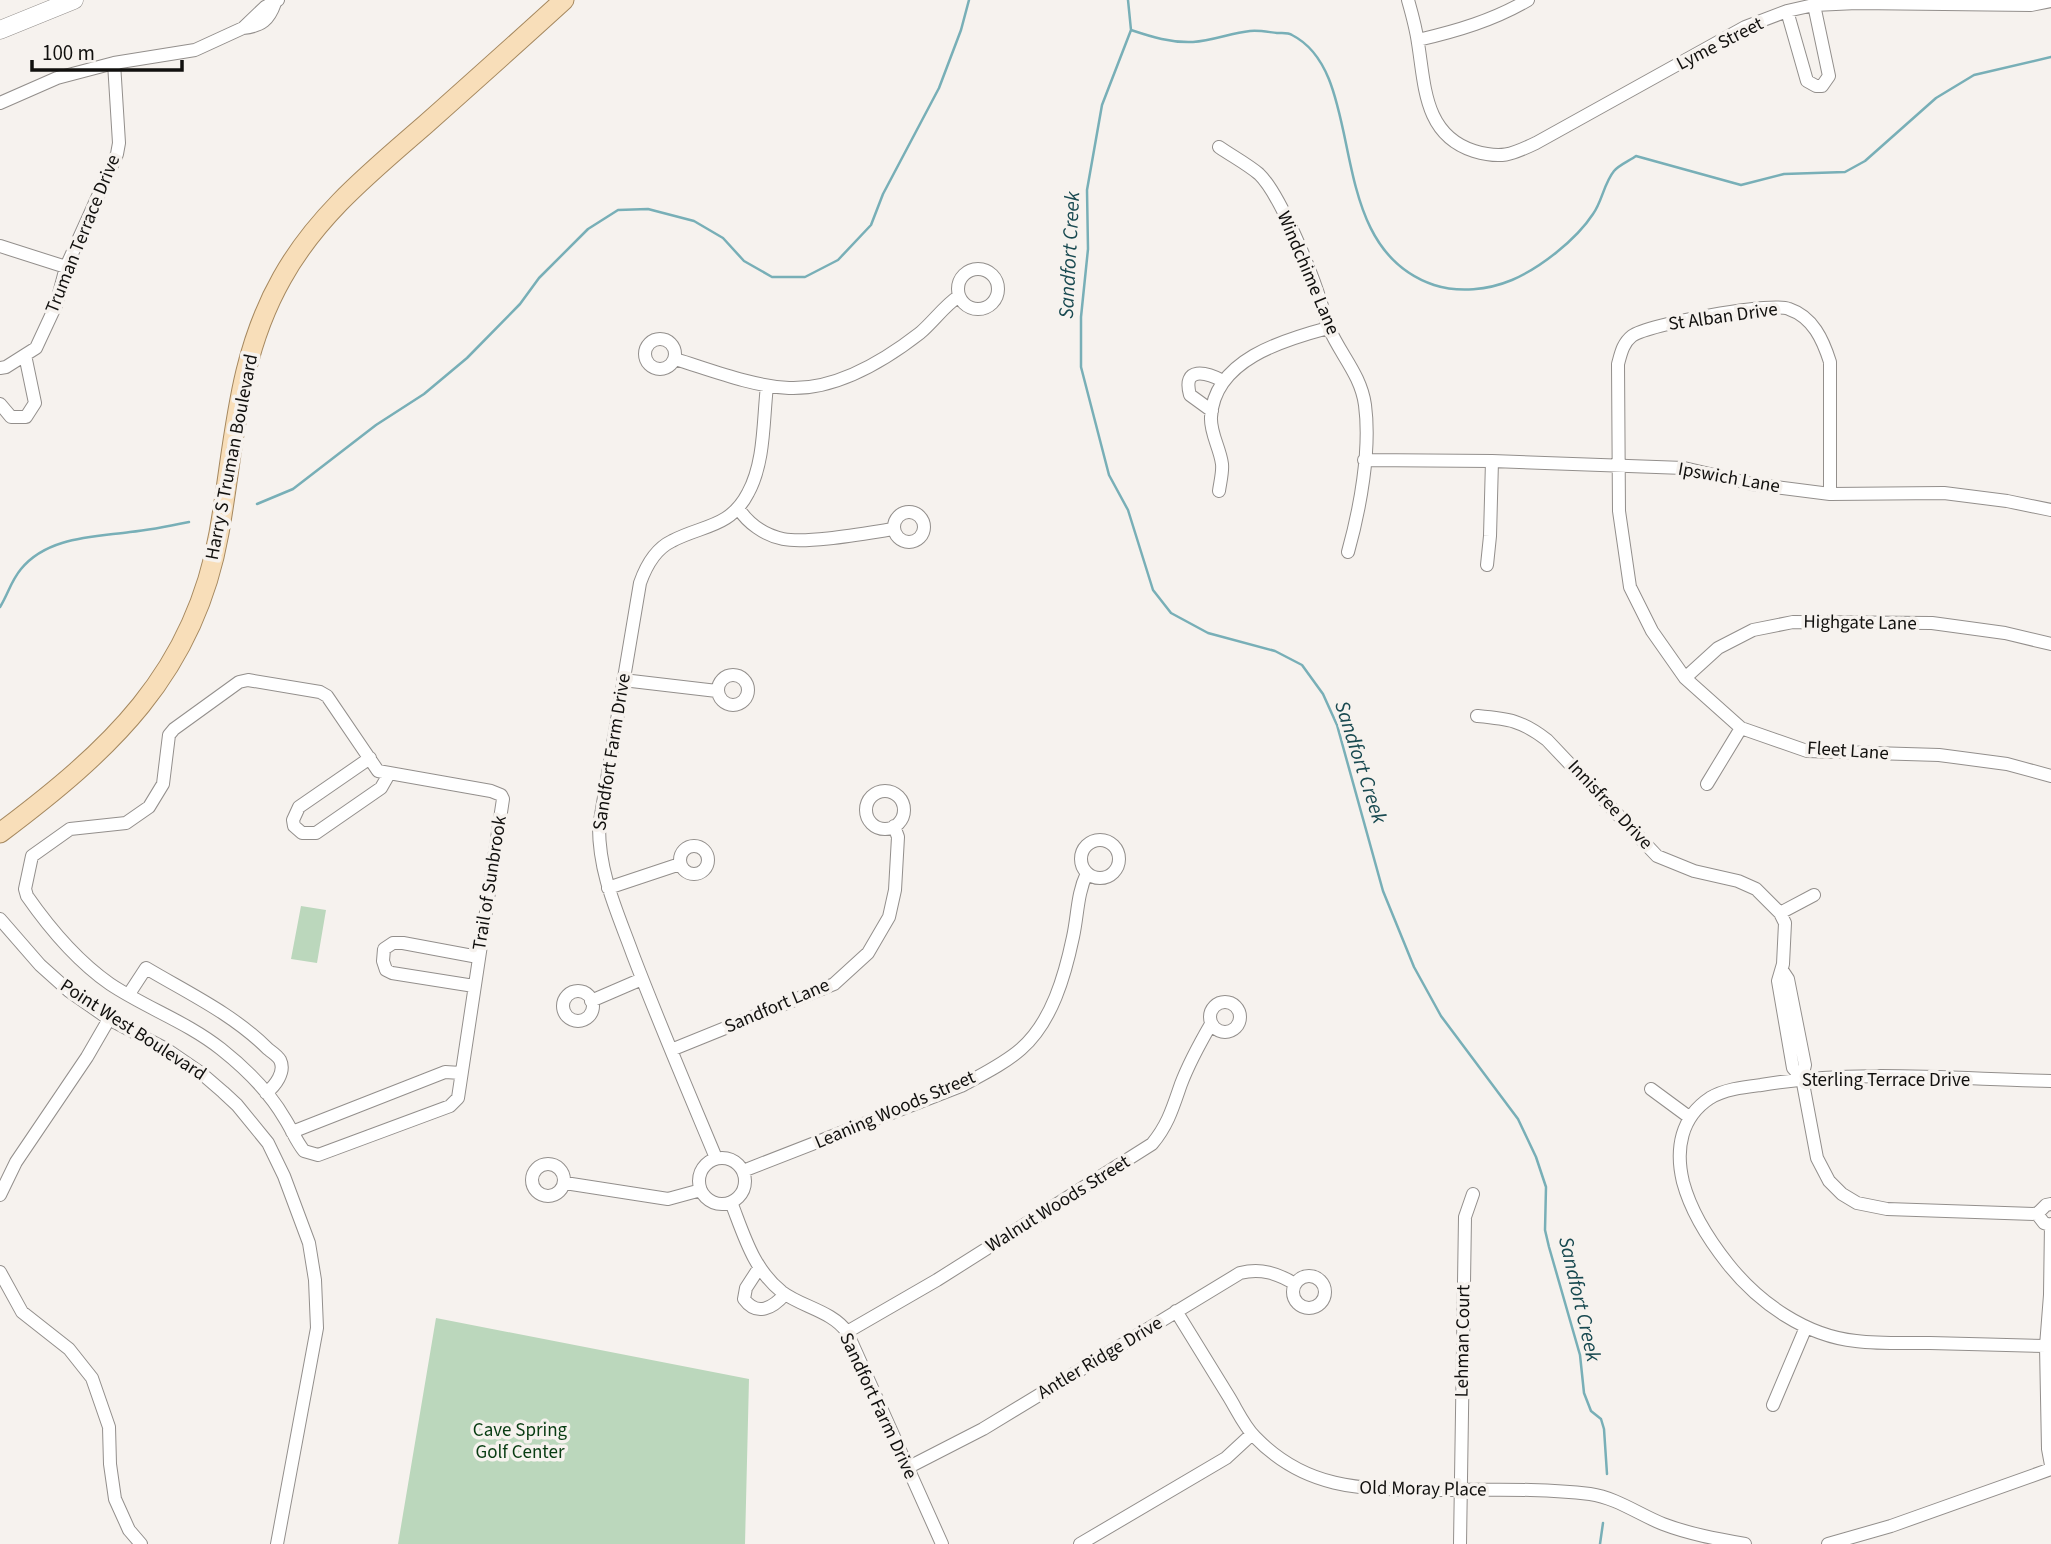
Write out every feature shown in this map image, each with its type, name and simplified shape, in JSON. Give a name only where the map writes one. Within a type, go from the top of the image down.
[{"type":"main road","name":"Harry S Truman Boulevard","points":[[0,833],[100,751],[156,687],[173,662],[200,603],[209,575],[219,534],[247,360],[263,316],[298,253],[317,226],[357,184],[564,0]]},
{"type":"street","points":[[0,30],[74,0]]},
{"type":"street","points":[[1408,0],[1418,40],[1467,28],[1528,0]]},
{"type":"street","points":[[0,103],[57,78],[114,63],[195,50],[243,28],[265,7],[276,1]]},
{"type":"street","name":"Lyme Street","points":[[1418,40],[1423,81],[1434,121],[1460,146],[1492,157],[1511,155],[1536,143],[1745,27],[1787,11],[1814,5],[1857,3],[2031,5],[2051,1]]},
{"type":"street","points":[[1787,11],[1807,81],[1822,86],[1829,76],[1814,5]]},
{"type":"street","name":"Truman Terrace Drive","points":[[0,368],[36,348],[56,304],[66,267],[117,154],[119,143],[114,63]]},
{"type":"street","name":"Windchime Lane","points":[[1219,147],[1259,175],[1281,206],[1321,302],[1328,328],[1350,363],[1365,402],[1364,460],[1356,522],[1348,552]]},
{"type":"street","points":[[0,246],[66,267]]},
{"type":"street","points":[[675,359],[768,386],[818,386],[865,369],[921,332],[947,304],[959,296]]},
{"type":"street","name":"St Alban Drive","points":[[1619,465],[1618,364],[1623,346],[1632,336],[1654,327],[1776,306],[1789,309],[1812,324],[1823,342],[1830,362],[1830,494]]},
{"type":"street","points":[[1219,491],[1222,465],[1211,417],[1223,381],[1248,360],[1292,338],[1328,328]]},
{"type":"street","points":[[0,404],[11,417],[26,417],[35,403],[25,355]]},
{"type":"street","points":[[1212,411],[1190,395],[1187,384],[1189,378],[1194,374],[1213,376],[1223,381]]},
{"type":"street","name":"Sandfort Farm Drive","points":[[716,1158],[642,979],[608,888],[599,852],[599,827],[637,596],[646,567],[658,551],[671,541],[725,520],[747,495],[756,474],[768,386]]},
{"type":"street","name":"Ipswich Lane","points":[[1364,460],[1492,461],[1684,468],[1752,484],[1830,494],[1944,493],[2007,500],[2051,510]]},
{"type":"street","points":[[1487,565],[1492,461]]},
{"type":"street","name":"Fleet Lane","points":[[1619,465],[1619,511],[1630,587],[1651,631],[1685,678],[1741,729],[1807,751],[1939,755],[2007,764],[2051,776]]},
{"type":"street","points":[[737,508],[752,525],[782,539],[894,529]]},
{"type":"street","name":"Highgate Lane","points":[[1685,678],[1718,648],[1753,630],[1793,622],[1931,623],[2005,633],[2051,644]]},
{"type":"street","name":"Trail of Sunbrook","points":[[248,680],[320,692],[327,696],[379,771],[389,774],[491,791],[503,799],[458,1098],[450,1106],[318,1155],[310,1155],[304,1151],[285,1118],[266,1093],[222,1050],[205,1037],[110,984],[57,937],[27,896],[25,889],[30,863],[38,850],[70,829],[127,823],[149,807],[163,784],[169,735],[239,682],[248,680]]},
{"type":"street","points":[[623,680],[717,691]]},
{"type":"street","name":"Innisfree Drive","points":[[1477,716],[1513,720],[1531,728],[1548,740],[1657,856],[1694,871],[1738,881],[1756,889],[1780,913]]},
{"type":"street","points":[[1707,784],[1741,729]]},
{"type":"street","points":[[370,758],[299,807],[293,820],[297,830],[302,833],[316,833],[381,788],[389,774]]},
{"type":"street","name":"Sandfort Lane","points":[[671,1050],[834,984],[868,953],[889,917],[895,890],[898,837],[894,826]]},
{"type":"street","points":[[608,888],[680,864]]},
{"type":"street","name":"Leaning Woods Street","points":[[743,1171],[961,1086],[1021,1049],[1041,1028],[1062,979],[1074,933],[1079,889],[1087,873]]},
{"type":"street","points":[[1814,895],[1780,913],[1785,923],[1782,970],[1788,979],[1805,1065],[1802,1078],[1817,1158],[1829,1181],[1842,1194],[1857,1203],[1886,1209],[2038,1214]]},
{"type":"street","name":"Point West Boulevard","points":[[1,917],[40,965],[69,991],[109,1019],[166,1049],[201,1073],[237,1105],[268,1143],[296,1205],[309,1243],[315,1280],[317,1328],[276,1544]]},
{"type":"street","points":[[474,986],[392,973],[386,970],[383,961],[384,949],[393,943],[478,957]]},
{"type":"street","points":[[129,994],[146,968],[241,1025],[280,1060],[282,1070],[275,1085],[266,1093]]},
{"type":"street","points":[[592,1001],[642,979]]},
{"type":"street","points":[[0,1195],[16,1162],[87,1057],[109,1019]]},
{"type":"street","name":"Walnut Woods Street","points":[[847,1332],[937,1280],[1152,1144],[1163,1131],[1174,1110],[1181,1085],[1211,1024]]},
{"type":"street","points":[[292,1132],[445,1072],[461,1073]]},
{"type":"street","name":"Sterling Terrace Drive","points":[[1689,1117],[1711,1097],[1730,1090],[1802,1078],[1864,1076],[2051,1081]]},
{"type":"street","points":[[1651,1089],[1689,1117],[1680,1143],[1681,1172],[1687,1197],[1713,1245],[1745,1286],[1784,1315],[1806,1327],[1854,1341],[2046,1346]]},
{"type":"street","points":[[729,1158],[743,1171],[745,1178],[742,1192],[731,1202],[710,1201],[701,1190],[699,1177],[709,1161],[729,1158]]},
{"type":"street","points":[[565,1183],[668,1199],[701,1190]]},
{"type":"street","name":"Lehman Court","points":[[1460,1544],[1465,1217],[1473,1194]]},
{"type":"street","name":"Sandfort Farm Drive","points":[[731,1202],[759,1268],[785,1294],[828,1316],[847,1332],[942,1544]]},
{"type":"street","points":[[2038,1214],[2046,1205],[2051,1204]]},
{"type":"street","points":[[1828,1544],[1891,1526],[2051,1467],[2048,1449],[2046,1346],[2051,1224],[2044,1223],[2038,1214]]},
{"type":"street","points":[[759,1268],[746,1288],[744,1299],[749,1306],[759,1310],[767,1309],[785,1294]]},
{"type":"street","name":"Antler Ridge Drive","points":[[907,1468],[983,1429],[1240,1273],[1277,1273],[1296,1284]]},
{"type":"street","points":[[2,1281],[22,1312],[69,1349],[92,1378],[110,1427],[110,1464],[115,1499],[129,1530],[141,1544]]},
{"type":"street","name":"Old Moray Place","points":[[1176,1311],[1252,1434],[1269,1451],[1318,1479],[1348,1487],[1593,1495],[1624,1504],[1661,1523],[1691,1534],[1745,1544]]},
{"type":"street","points":[[1773,1405],[1806,1327]]},
{"type":"street","points":[[1080,1544],[1226,1458],[1252,1434]]},
{"type":"green space","points":[[301,906],[326,910],[317,963],[291,959]]},
{"type":"green space","name":"Cave Spring Golf Center","points":[[436,1318],[749,1379],[745,1544],[398,1544]]},
{"type":"waterway","points":[[257,504],[293,489],[376,425],[424,394],[467,358],[520,304],[539,278],[588,229],[618,210],[648,209],[694,221],[723,238],[744,261],[772,277],[805,277],[838,260],[871,225],[883,194],[939,88],[961,30],[969,0]]},
{"type":"waterway","name":"Sandfort Creek","points":[[1128,0],[1131,30],[1102,105],[1087,190],[1088,249],[1081,317],[1081,367],[1109,475],[1128,510],[1153,590],[1171,613],[1208,633],[1275,651],[1302,665],[1323,694],[1337,725],[1383,891],[1414,967],[1441,1016],[1518,1119],[1536,1157],[1546,1187],[1545,1230],[1580,1355],[1584,1393],[1591,1411],[1601,1419],[1604,1429],[1607,1474]]},
{"type":"waterway","points":[[1131,30],[1185,42],[1253,31],[1292,35],[1316,56],[1331,85],[1359,199],[1374,235],[1398,265],[1434,285],[1463,290],[1512,280],[1557,252],[1586,224],[1599,204],[1614,171],[1636,156],[1741,185],[1784,174],[1845,172],[1865,161],[1936,98],[1974,75],[2051,57]]},
{"type":"waterway","points":[[0,607],[21,569],[44,550],[86,537],[189,522]]},
{"type":"waterway","name":"Sandfort Creek","points":[[1600,1544],[1603,1523]]}]
